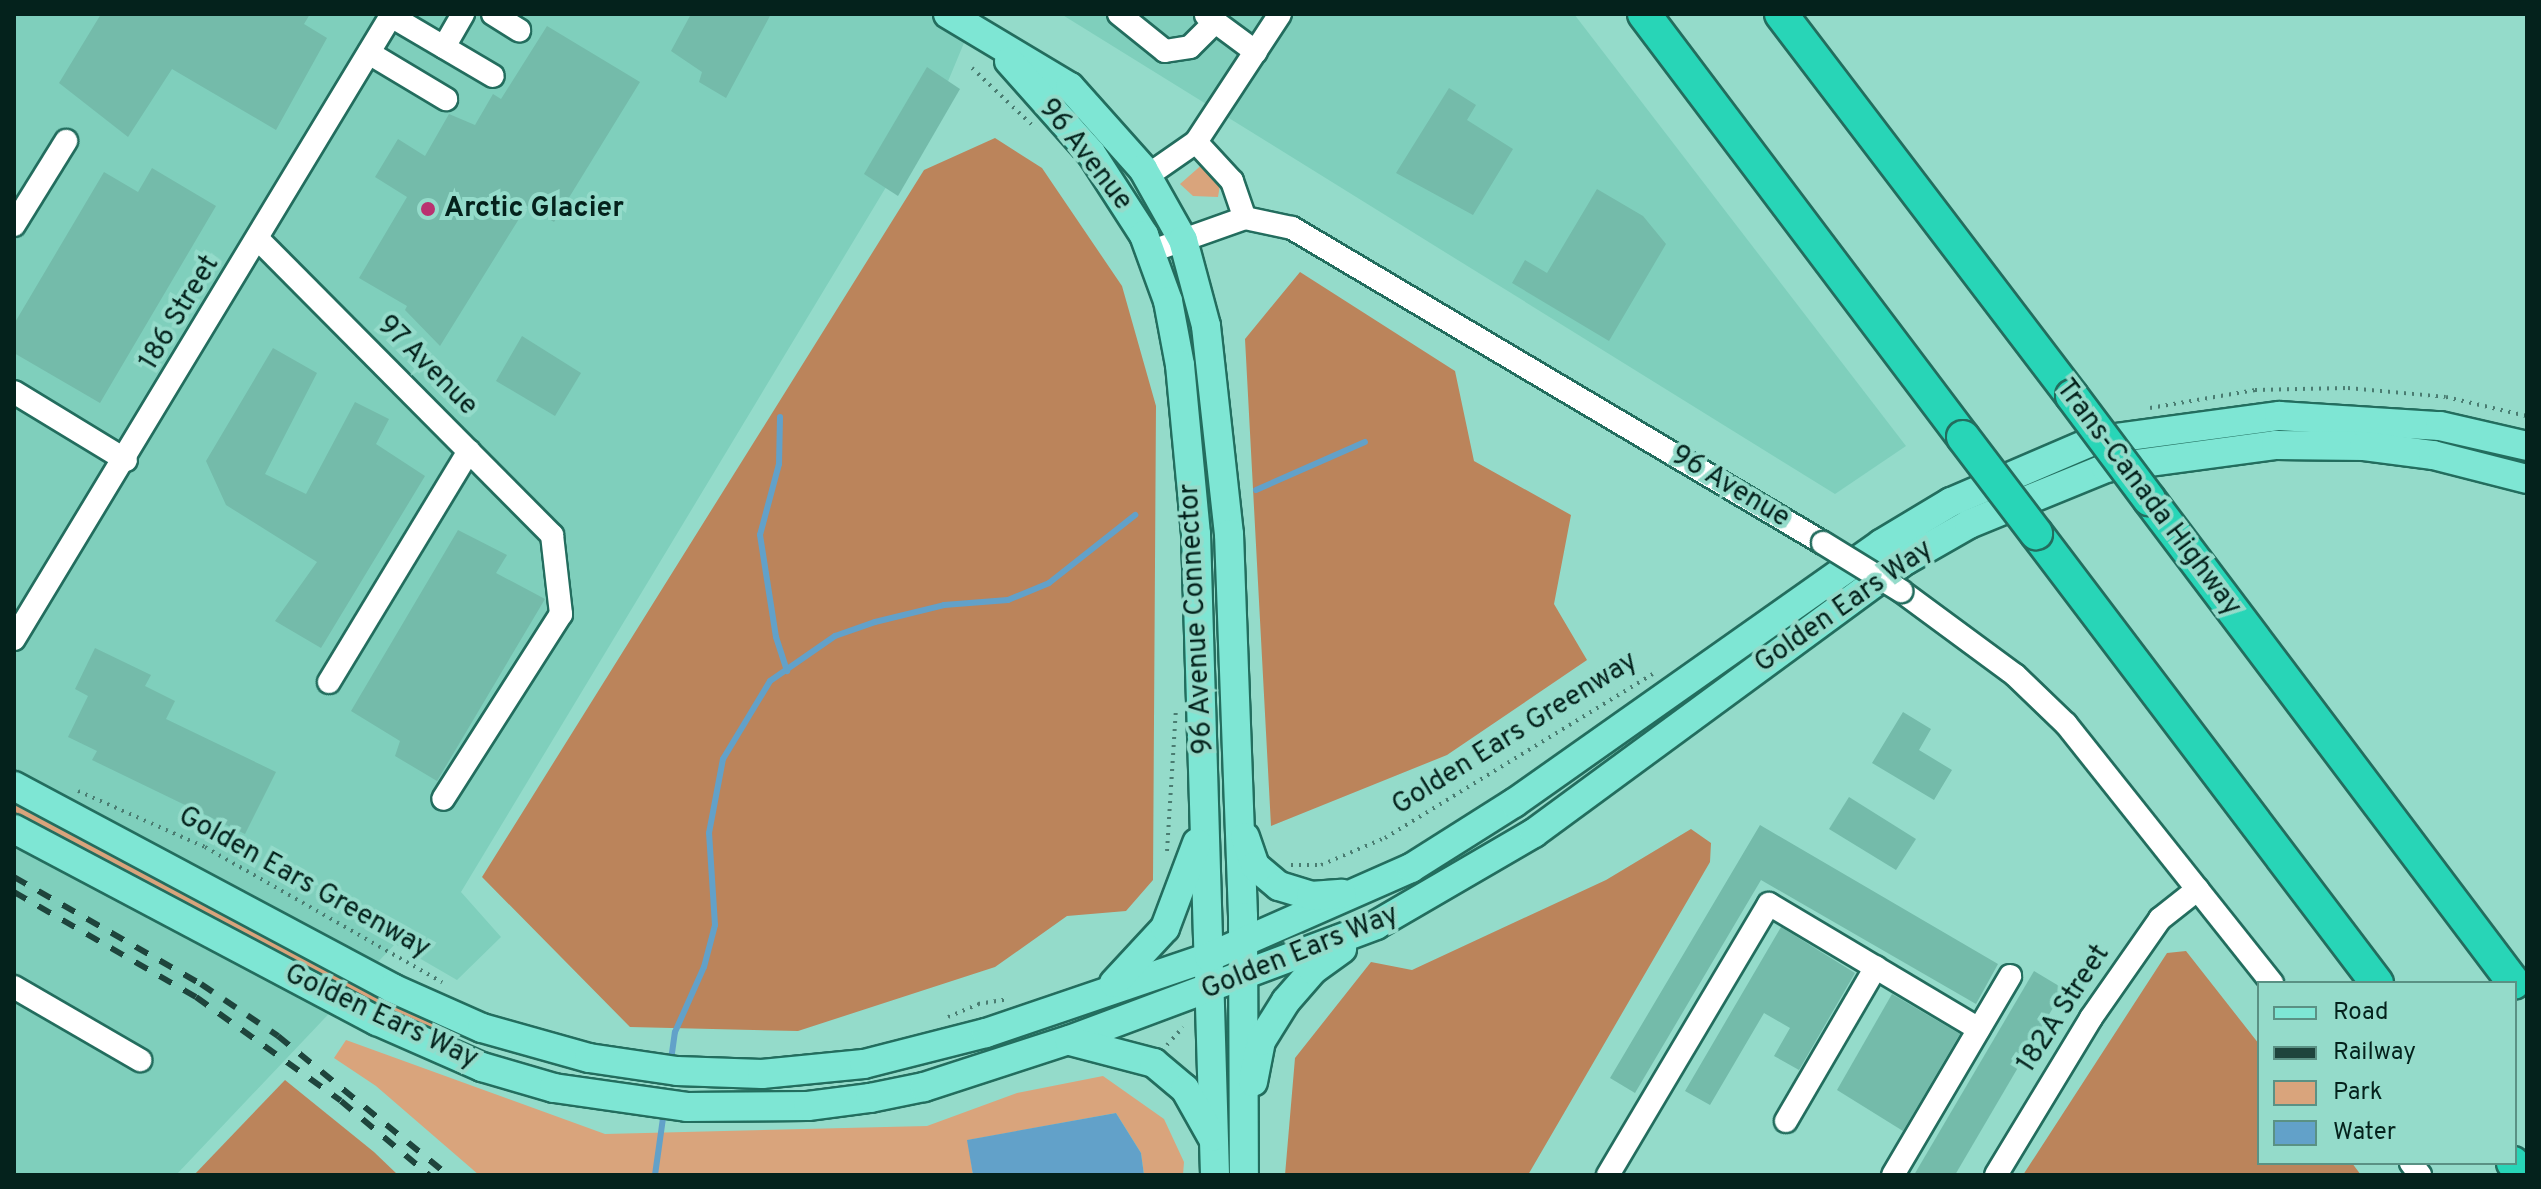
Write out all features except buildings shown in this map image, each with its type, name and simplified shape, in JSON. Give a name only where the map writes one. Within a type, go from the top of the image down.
[{"type":"highway","points":[[1644,14],[2375,981]]},
{"type":"highway","name":"Trans-Canada Highway","points":[[1781,14],[2513,981]]},
{"type":"main road","name":"96 Avenue","points":[[948,14],[1070,87],[1147,176],[1183,240]]},
{"type":"main road","name":"96 Avenue","points":[[989,39],[1091,153],[1152,251]]},
{"type":"main road","name":"96 Avenue Connector","points":[[1183,240],[1206,326],[1229,534],[1243,1130]]},
{"type":"main road","name":"96 Avenue Connector","points":[[1152,251],[1180,365],[1196,534],[1215,1175]]},
{"type":"main road","name":"Golden Ears Way","points":[[14,786],[392,988],[523,1041],[677,1071],[806,1070],[917,1052],[1209,957],[1362,893],[1461,839],[1881,544],[1951,502],[2093,441],[2279,416],[2440,426],[2527,446]]},
{"type":"main road","name":"Golden Ears Way","points":[[14,829],[377,1021],[471,1062],[554,1088],[687,1107],[808,1106],[924,1087],[1210,991],[1376,925],[1534,833],[1906,560],[2041,492],[2106,468],[2276,445],[2364,446],[2433,455],[2527,479]]},
{"type":"main road","points":[[1110,987],[1165,928],[1205,815]]},
{"type":"main road","points":[[1238,819],[1255,866],[1279,886],[1311,896],[1362,893]]},
{"type":"main road","points":[[1244,1175],[1243,1130],[1261,1041],[1286,1001],[1313,970],[1376,925]]},
{"type":"main road","points":[[1069,1040],[1154,1063],[1185,1089],[1214,1142]]},
{"type":"street","points":[[444,47],[463,14]]},
{"type":"street","points":[[493,14],[519,30]]},
{"type":"street","points":[[1119,14],[1165,51],[1190,47],[1209,19],[1256,52]]},
{"type":"street","points":[[1147,176],[1196,142],[1280,14]]},
{"type":"street","points":[[392,15],[493,76]]},
{"type":"street","name":"186 Street","points":[[14,639],[126,460],[392,15]]},
{"type":"street","points":[[369,53],[446,99]]},
{"type":"street","points":[[14,225],[66,141]]},
{"type":"street","points":[[1152,251],[1245,218],[1232,181],[1196,142]]},
{"type":"street","name":"96 Avenue","points":[[1245,218],[1272,220],[1313,239],[1901,591],[2015,675],[2066,724],[2270,981]]},
{"type":"street","name":"97 Avenue","points":[[259,240],[552,535],[561,614],[443,799]]},
{"type":"street","points":[[14,392],[126,460]]},
{"type":"street","points":[[329,682],[469,451]]},
{"type":"street","name":"182A Street","points":[[1996,1175],[2091,1018],[2160,919],[2198,889]]},
{"type":"street","points":[[1608,1175],[1769,904],[1979,1029]]},
{"type":"street","points":[[1786,1121],[1876,967]]},
{"type":"street","points":[[1893,1175],[2010,976]]},
{"type":"street","points":[[14,987],[140,1060]]},
{"type":"path","points":[[972,68],[1036,128]]},
{"type":"path","name":"Golden Ears Greenway","points":[[1292,863],[1321,865],[1385,838],[1585,720],[1661,668]]},
{"type":"path","points":[[1167,860],[1176,701]]},
{"type":"path","name":"Golden Ears Greenway","points":[[76,791],[205,847],[446,984]]},
{"type":"path","points":[[941,1020],[978,1004],[1022,997]]},
{"type":"path","points":[[1163,1049],[1183,1027]]},
{"type":"shaded area","points":[[14,14],[976,14],[944,91],[461,892],[501,937],[457,980],[395,944],[176,1175],[14,1175]]},
{"type":"shaded area","points":[[1061,14],[1574,14],[1906,446],[1835,494]]},
{"type":"shaded area","points":[[995,138],[1042,168],[1122,286],[1156,406],[1153,880],[1126,911],[1067,916],[995,967],[798,1031],[630,1027],[482,877],[924,170]]},
{"type":"shaded area","points":[[1300,272],[1455,371],[1474,461],[1571,515],[1554,604],[1587,660],[1447,755],[1271,826],[1245,339]]},
{"type":"shaded area","points":[[1691,829],[1711,843],[1710,862],[1528,1175],[1285,1175],[1295,1058],[1371,962],[1412,970],[1606,880]]},
{"type":"shaded area","points":[[2186,951],[2257,1041],[2257,1165],[2354,1165],[2361,1175],[2023,1175],[2167,953]]},
{"type":"shaded area","points":[[285,1080],[374,1152],[398,1175],[194,1175]]},
{"type":"green space","points":[[1205,162],[1221,179],[1218,197],[1193,196],[1180,184]]},
{"type":"green space","points":[[14,800],[443,1027],[442,1032],[375,1006],[14,814]]},
{"type":"green space","points":[[346,1040],[605,1134],[927,1126],[1017,1093],[1103,1076],[1164,1119],[1184,1162],[1183,1175],[1144,1175],[1141,1153],[1116,1113],[968,1140],[973,1175],[479,1175],[376,1086],[334,1058]]},
{"type":"water","points":[[1116,1113],[1141,1153],[1144,1175],[973,1175],[967,1140]]},
{"type":"waterway","points":[[780,417],[779,464],[760,535],[776,637],[787,671]]},
{"type":"waterway","points":[[1256,490],[1365,442]]},
{"type":"waterway","points":[[671,1060],[675,1032],[704,967],[715,925],[709,833],[723,759],[770,681],[835,636],[875,622],[944,605],[1008,600],[1049,583],[1135,515]]},
{"type":"waterway","points":[[655,1175],[664,1111]]},
{"type":"railway","points":[[14,877],[201,984],[278,1036],[448,1175]]},
{"type":"railway","points":[[14,892],[196,997],[341,1101],[429,1175]]},
{"type":"place","name":"Arctic Glacier","points":[[428,209]]}]
